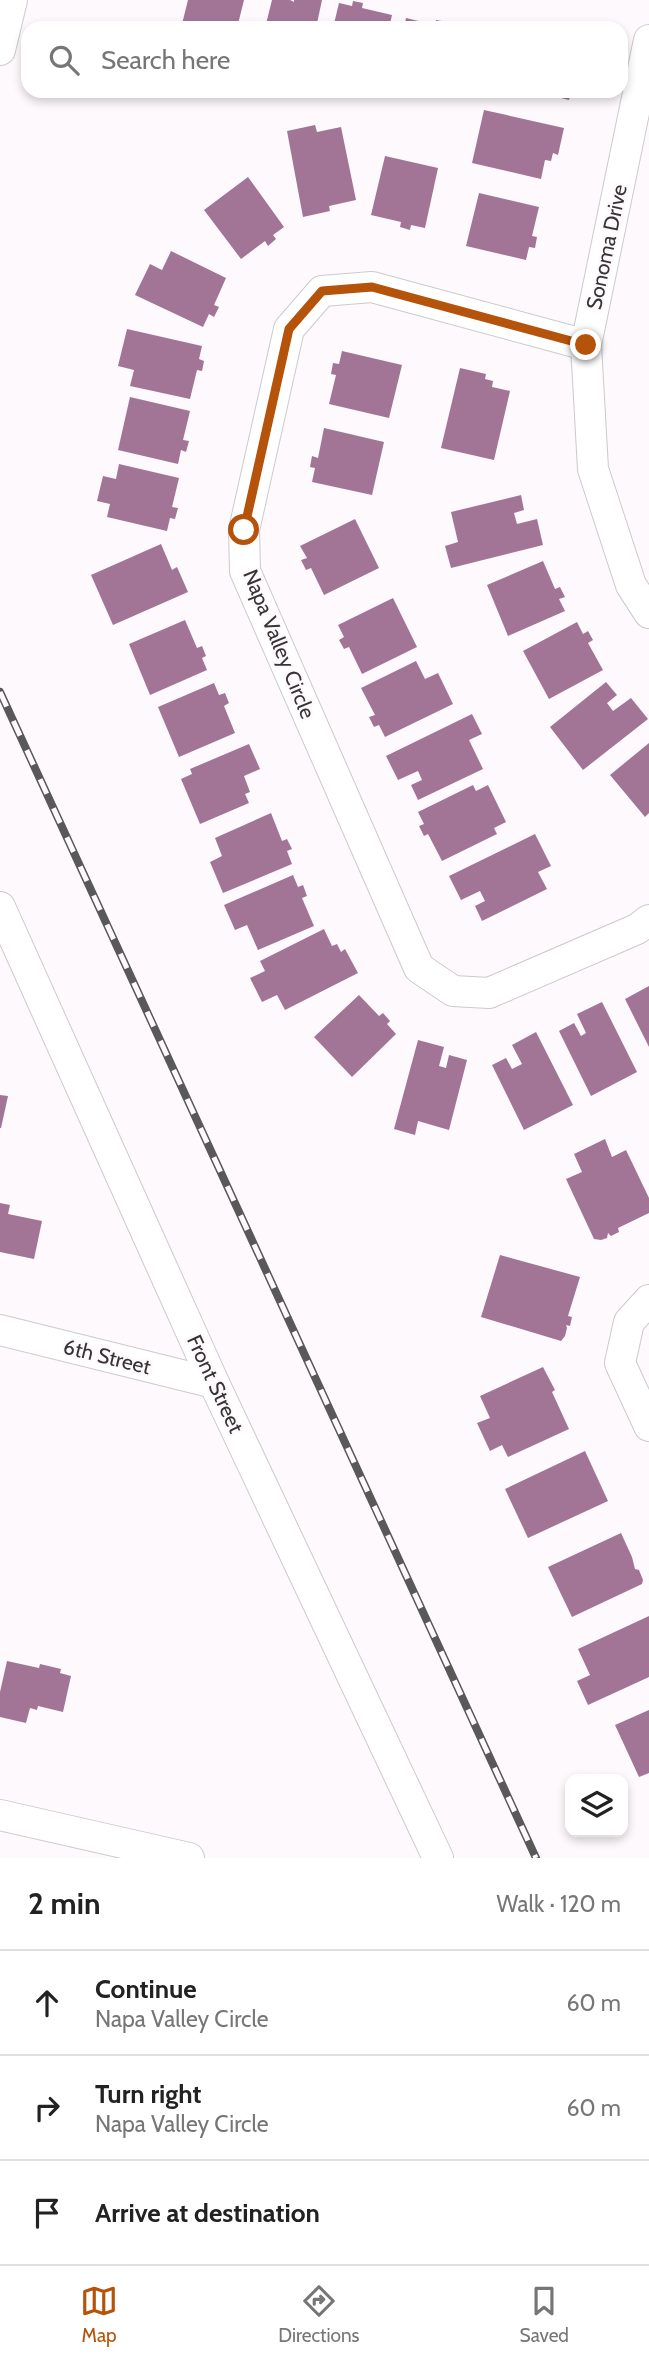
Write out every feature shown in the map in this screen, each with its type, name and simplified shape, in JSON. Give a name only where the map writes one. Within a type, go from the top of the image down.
[{"type":"street","points":[[0,50],[12,0]]},
{"type":"street","name":"Sonoma Drive","points":[[649,40],[586,345],[593,469],[631,585],[649,613]]},
{"type":"street","name":"Napa Valley Circle","points":[[586,345],[372,287],[322,291],[289,329],[244,530],[245,571],[419,968],[453,991],[489,993],[637,929],[649,920]]},
{"type":"street","name":"Front Street","points":[[0,907],[214,1383],[438,1858]]},
{"type":"street","points":[[649,1300],[629,1322],[620,1363],[649,1426]]},
{"type":"street","name":"6th Street","points":[[0,1331],[214,1383]]},
{"type":"street","points":[[0,1815],[189,1858]]},
{"type":"building","points":[[188,0],[244,0],[239,21],[183,21]]},
{"type":"building","points":[[272,0],[322,0],[318,21],[267,21]]},
{"type":"building","points":[[353,1],[363,3],[362,8],[392,15],[391,21],[335,21],[339,3],[352,6]]},
{"type":"building","points":[[484,110],[564,128],[558,155],[553,153],[551,161],[545,160],[541,179],[472,163]]},
{"type":"building","points":[[315,125],[317,132],[341,127],[356,200],[329,206],[330,211],[303,217],[287,131]]},
{"type":"building","points":[[385,156],[438,168],[425,228],[411,225],[410,230],[400,227],[401,222],[371,215]]},
{"type":"building","points":[[248,177],[284,227],[273,235],[276,239],[268,246],[265,241],[241,259],[204,210]]},
{"type":"building","points":[[479,193],[539,207],[532,236],[537,237],[535,248],[529,247],[526,260],[466,246]]},
{"type":"building","points":[[171,251],[226,278],[214,305],[219,307],[214,317],[209,314],[203,327],[135,295],[150,264],[162,270]]},
{"type":"building","points":[[127,329],[202,346],[199,359],[204,361],[202,371],[197,370],[190,399],[130,386],[134,370],[118,366]]},
{"type":"building","points":[[342,351],[402,365],[389,418],[329,404],[336,375],[331,374],[333,363],[339,364]]},
{"type":"building","points":[[460,368],[486,374],[485,379],[493,381],[492,387],[510,391],[494,460],[441,448]]},
{"type":"building","points":[[130,397],[190,411],[183,440],[189,441],[186,452],[181,450],[178,464],[118,450]]},
{"type":"building","points":[[324,428],[384,442],[372,495],[312,482],[315,468],[310,467],[312,456],[318,458]]},
{"type":"building","points":[[119,464],[179,478],[172,507],[178,508],[175,519],[170,518],[167,531],[107,517],[110,504],[97,501],[103,476],[116,479]]},
{"type":"building","points":[[521,495],[524,510],[514,513],[517,524],[537,519],[543,545],[451,568],[445,546],[458,542],[451,512]]},
{"type":"building","points":[[355,519],[379,568],[324,595],[311,568],[306,570],[301,560],[307,558],[300,546]]},
{"type":"building","points":[[161,544],[172,570],[177,567],[188,592],[113,625],[91,575]]},
{"type":"building","points":[[543,561],[555,589],[560,587],[565,597],[559,599],[565,611],[508,636],[487,585]]},
{"type":"building","points":[[393,598],[417,647],[362,674],[349,647],[344,649],[339,640],[344,637],[338,625]]},
{"type":"building","points":[[185,620],[197,648],[202,646],[206,656],[202,658],[207,670],[150,695],[129,644]]},
{"type":"building","points":[[577,622],[583,634],[588,631],[593,640],[588,643],[603,670],[549,699],[523,651]]},
{"type":"building","points":[[416,661],[425,679],[438,673],[453,704],[385,737],[379,725],[374,727],[369,717],[375,715],[361,688]]},
{"type":"building","points":[[606,682],[617,695],[607,703],[613,711],[631,698],[648,719],[583,770],[550,727]]},
{"type":"building","points":[[214,683],[219,695],[225,693],[229,703],[224,706],[235,733],[179,757],[158,707]]},
{"type":"building","points":[[472,714],[482,734],[469,740],[483,769],[418,800],[411,785],[422,780],[418,771],[398,780],[386,756]]},
{"type":"building","points":[[649,743],[649,813],[645,817],[610,775]]},
{"type":"building","points":[[249,744],[260,769],[244,776],[250,792],[245,794],[249,803],[200,824],[181,779],[192,774],[190,769]]},
{"type":"building","points":[[473,785],[476,791],[488,785],[506,822],[494,828],[497,834],[442,861],[428,834],[424,836],[419,826],[424,824],[418,812]]},
{"type":"building","points":[[271,813],[282,841],[287,839],[292,849],[287,851],[292,864],[223,893],[210,862],[222,856],[215,838]]},
{"type":"building","points":[[535,834],[551,866],[538,872],[547,889],[482,921],[475,906],[485,901],[480,891],[461,900],[449,876]]},
{"type":"building","points":[[293,875],[298,887],[303,885],[307,896],[302,898],[314,926],[258,950],[247,925],[235,930],[224,905]]},
{"type":"building","points":[[324,929],[332,946],[337,944],[341,952],[345,949],[358,973],[285,1010],[277,995],[262,1002],[250,978],[265,971],[260,961]]},
{"type":"building","points":[[649,986],[649,1047],[625,999]]},
{"type":"building","points":[[359,995],[379,1016],[383,1013],[390,1021],[387,1024],[396,1034],[352,1077],[314,1037]]},
{"type":"building","points":[[602,1002],[637,1072],[591,1096],[559,1031],[574,1023],[581,1036],[586,1033],[577,1014]]},
{"type":"building","points":[[536,1032],[573,1105],[524,1130],[492,1065],[506,1058],[512,1069],[522,1064],[512,1045]]},
{"type":"building","points":[[418,1040],[444,1047],[439,1066],[446,1068],[449,1055],[467,1060],[449,1130],[418,1121],[415,1135],[394,1129]]},
{"type":"building","points":[[0,1095],[8,1096],[1,1128],[0,1128]]},
{"type":"building","points":[[605,1139],[612,1157],[626,1150],[649,1198],[649,1213],[618,1228],[619,1232],[611,1236],[608,1233],[607,1238],[601,1240],[594,1239],[566,1179],[582,1172],[574,1154]]},
{"type":"building","points":[[0,1203],[10,1205],[8,1214],[42,1221],[34,1259],[0,1252]]},
{"type":"building","points":[[500,1255],[580,1277],[568,1316],[572,1317],[570,1326],[566,1325],[565,1336],[561,1341],[481,1317]]},
{"type":"building","points":[[543,1367],[555,1390],[552,1392],[569,1429],[508,1457],[502,1445],[490,1451],[477,1423],[490,1418],[480,1396]]},
{"type":"building","points":[[585,1451],[608,1501],[528,1538],[505,1489]]},
{"type":"building","points":[[621,1533],[635,1569],[639,1570],[642,1584],[572,1617],[548,1567]]},
{"type":"building","points":[[649,1616],[649,1677],[588,1705],[577,1681],[590,1675],[578,1649]]},
{"type":"building","points":[[7,1661],[39,1668],[40,1664],[61,1669],[60,1673],[71,1676],[63,1712],[38,1706],[37,1710],[30,1708],[26,1723],[0,1717],[0,1692]]},
{"type":"building","points":[[649,1710],[649,1773],[639,1777],[615,1725]]},
{"type":"railway","points":[[0,692],[536,1858]]},
{"type":"route","points":[[244,530],[289,329],[322,291],[372,287],[586,345]]}]
